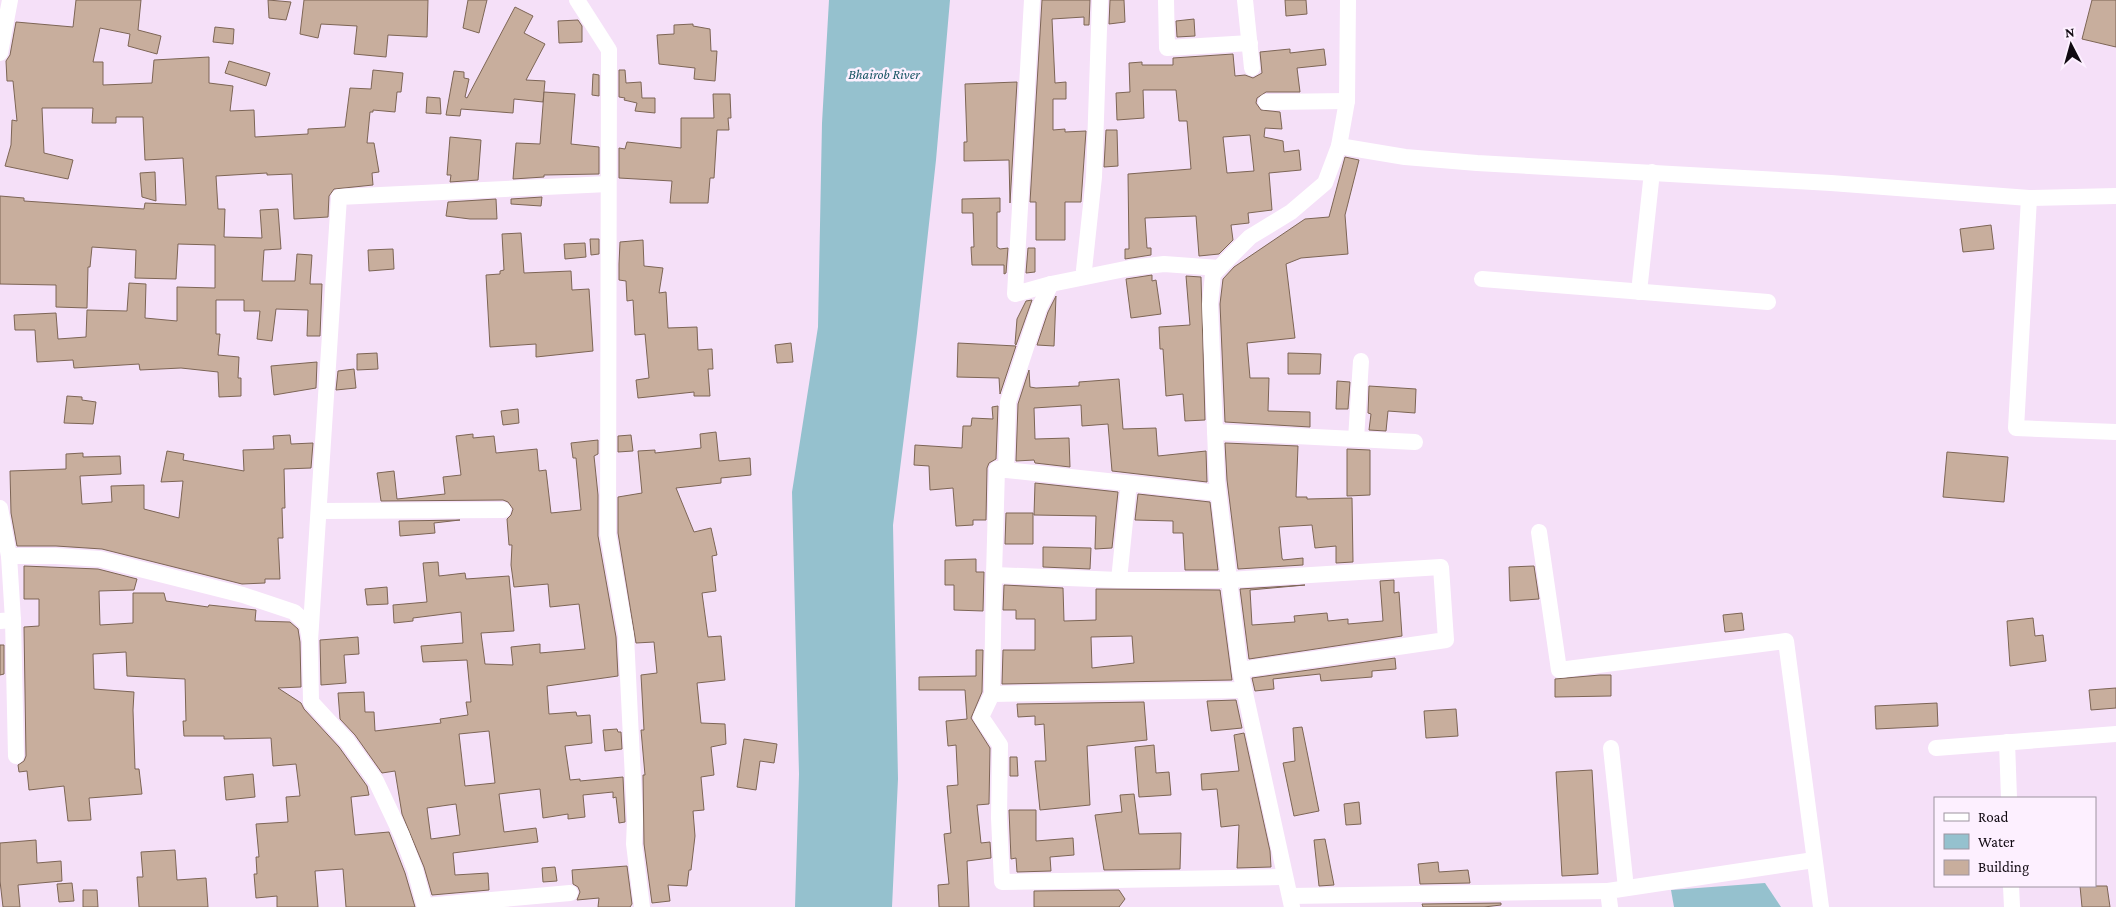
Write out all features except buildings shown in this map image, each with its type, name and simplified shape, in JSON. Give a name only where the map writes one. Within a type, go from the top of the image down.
[{"type":"street","points":[[0,53],[10,0]]},
{"type":"street","points":[[577,0],[608,50],[608,534],[626,636],[635,820],[634,844],[642,907]]},
{"type":"street","points":[[1032,0],[1015,294],[1051,284],[1130,268],[1164,264],[1219,268]]},
{"type":"street","points":[[1084,270],[1094,177],[1100,0]]},
{"type":"street","points":[[1166,0],[1167,48],[1250,43]]},
{"type":"street","points":[[1245,0],[1252,68]]},
{"type":"street","points":[[1348,0],[1347,101],[1338,146],[1325,183],[1291,212],[1250,237],[1213,274],[1210,304],[1218,493],[1240,670],[1291,902],[1608,891],[1814,860]]},
{"type":"street","points":[[1266,102],[1347,101]]},
{"type":"street","points":[[1338,146],[1405,157],[1477,163],[1831,183],[2029,198],[2116,196]]},
{"type":"street","points":[[1639,292],[1652,172]]},
{"type":"street","points":[[570,893],[425,907],[415,870],[402,836],[376,781],[347,741],[311,702],[310,641],[339,197],[608,184]]},
{"type":"street","points":[[2029,198],[2016,428],[2116,432]]},
{"type":"street","points":[[1482,279],[1768,302]]},
{"type":"street","points":[[1006,470],[1008,402],[1039,308],[1051,284]]},
{"type":"street","points":[[1356,439],[1361,361]]},
{"type":"street","points":[[1215,432],[1415,442]]},
{"type":"street","points":[[1218,493],[997,469],[992,694],[981,717],[1000,745],[999,818],[1002,882],[1280,877]]},
{"type":"street","points":[[1119,580],[1128,492]]},
{"type":"street","points":[[0,508],[8,556],[7,621],[16,756]]},
{"type":"street","points":[[318,511],[503,510]]},
{"type":"street","points":[[1539,532],[1559,670],[1786,641],[1821,907]]},
{"type":"street","points":[[8,556],[56,556],[100,559],[243,595],[294,612],[307,624],[310,641]]},
{"type":"street","points":[[994,575],[1119,580],[1229,580],[1441,567],[1446,640],[1240,670]]},
{"type":"street","points":[[992,694],[1244,690]]},
{"type":"street","points":[[1936,748],[2116,734]]},
{"type":"street","points":[[2007,742],[2008,797]]},
{"type":"street","points":[[1611,748],[1626,888]]},
{"type":"street","points":[[2011,887],[2012,907]]},
{"type":"street","points":[[1608,891],[1610,907]]},
{"type":"water","name":"Bhairob River","points":[[829,0],[950,0],[936,160],[893,525],[898,779],[892,907],[795,907],[799,774],[792,492],[818,327],[822,123]]},
{"type":"water","points":[[1765,883],[1781,907],[1674,907],[1671,890]]}]
